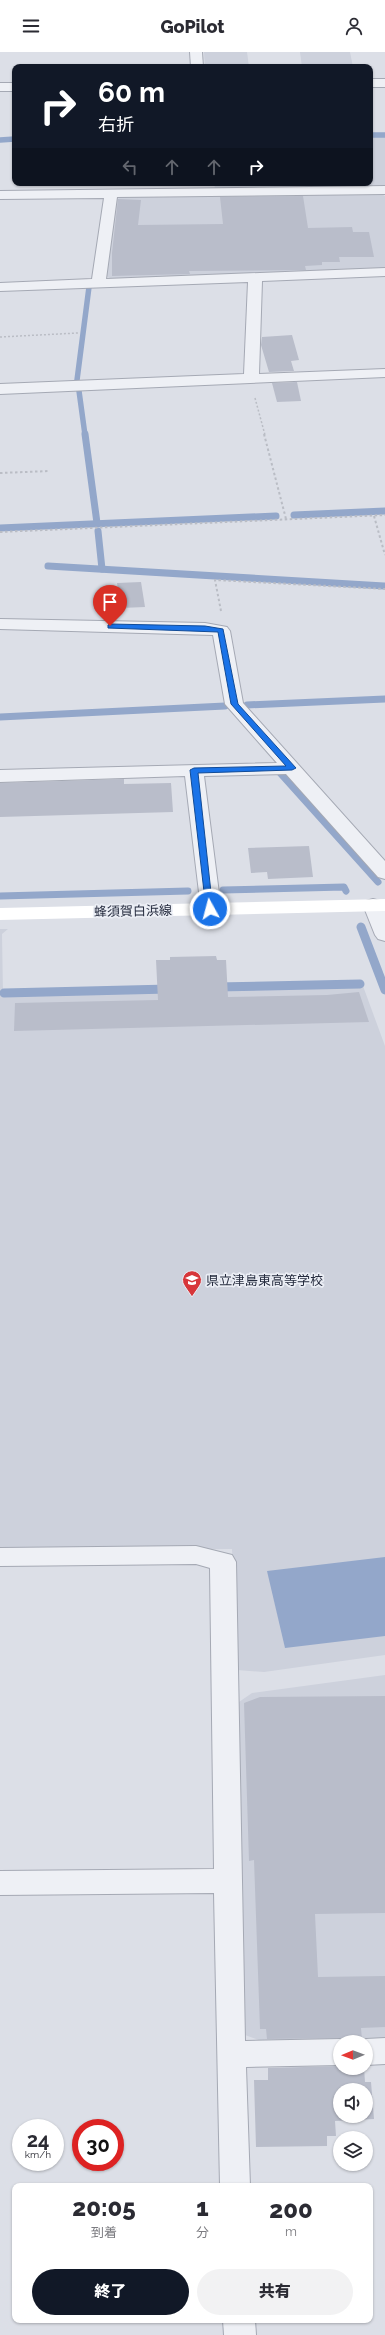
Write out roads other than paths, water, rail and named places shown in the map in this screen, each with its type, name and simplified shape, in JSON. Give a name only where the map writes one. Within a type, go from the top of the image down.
[{"type":"main road","name":"蜂須賀白浜線","points":[[0,914],[379,905]]},
{"type":"street","points":[[196,52],[197,64]]},
{"type":"street","points":[[373,83],[385,83]]},
{"type":"street","points":[[0,87],[12,87]]},
{"type":"street","points":[[0,195],[111,193],[207,188],[385,190]]},
{"type":"street","points":[[98,283],[111,193]]},
{"type":"street","points":[[0,287],[385,272]]},
{"type":"street","points":[[250,378],[254,276]]},
{"type":"street","points":[[0,389],[385,373]]},
{"type":"street","points":[[0,624],[205,628],[221,631],[234,704],[385,873]]},
{"type":"street","points":[[0,776],[292,768]]},
{"type":"street","points":[[194,770],[210,909]]},
{"type":"street","points":[[379,905],[385,935]]},
{"type":"street","points":[[0,1557],[196,1555],[223,1562],[227,1881],[235,2183]]},
{"type":"street","points":[[0,1883],[227,1881]]},
{"type":"street","points":[[373,2052],[385,2051]]},
{"type":"street","points":[[231,2054],[333,2052]]},
{"type":"street","points":[[239,2323],[240,2335]]},
{"type":"water","points":[[385,1557],[385,1636],[285,1648],[267,1571]]},
{"type":"waterway","points":[[373,135],[385,135]]},
{"type":"waterway","points":[[0,140],[12,139]]},
{"type":"waterway","points":[[77,380],[89,287]]},
{"type":"waterway","points":[[79,391],[85,435]]},
{"type":"waterway","points":[[85,434],[97,523]]},
{"type":"waterway","points":[[294,515],[385,511]]},
{"type":"waterway","points":[[0,528],[276,516]]},
{"type":"waterway","points":[[98,531],[102,569]]},
{"type":"waterway","points":[[48,566],[384,586]]},
{"type":"waterway","points":[[247,705],[385,699]]},
{"type":"waterway","points":[[0,717],[225,706]]},
{"type":"waterway","points":[[281,774],[378,882]]},
{"type":"waterway","points":[[223,890],[344,887],[346,891]]},
{"type":"waterway","points":[[0,896],[188,891]]},
{"type":"waterway","points":[[361,927],[385,990]]},
{"type":"waterway","points":[[216,987],[360,984]]},
{"type":"waterway","points":[[4,993],[169,989]]},
{"type":"place","name":"県立津島東高等学校","points":[[192,1297]]}]
